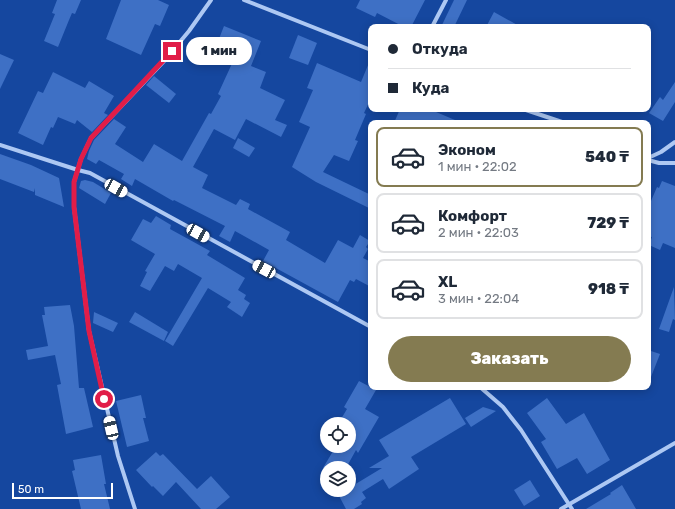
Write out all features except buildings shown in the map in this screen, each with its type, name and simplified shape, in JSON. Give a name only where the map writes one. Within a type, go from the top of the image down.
[{"type":"street","points":[[135,509],[118,456],[89,331],[74,207],[74,182],[81,159],[91,138],[164,61],[189,31],[211,0]]},
{"type":"street","points":[[244,0],[368,49]]},
{"type":"street","points":[[434,24],[446,0]]},
{"type":"street","points":[[532,112],[556,120]]},
{"type":"street","points":[[651,157],[675,142]]},
{"type":"street","points":[[0,145],[90,173],[368,325]]},
{"type":"street","points":[[651,160],[659,163],[675,163]]},
{"type":"street","points":[[483,390],[503,407],[521,430],[572,509]]},
{"type":"street","points":[[560,509],[675,443]]},
{"type":"route","points":[[104,399],[89,331],[74,207],[74,182],[81,159],[91,138],[172,51]]}]
